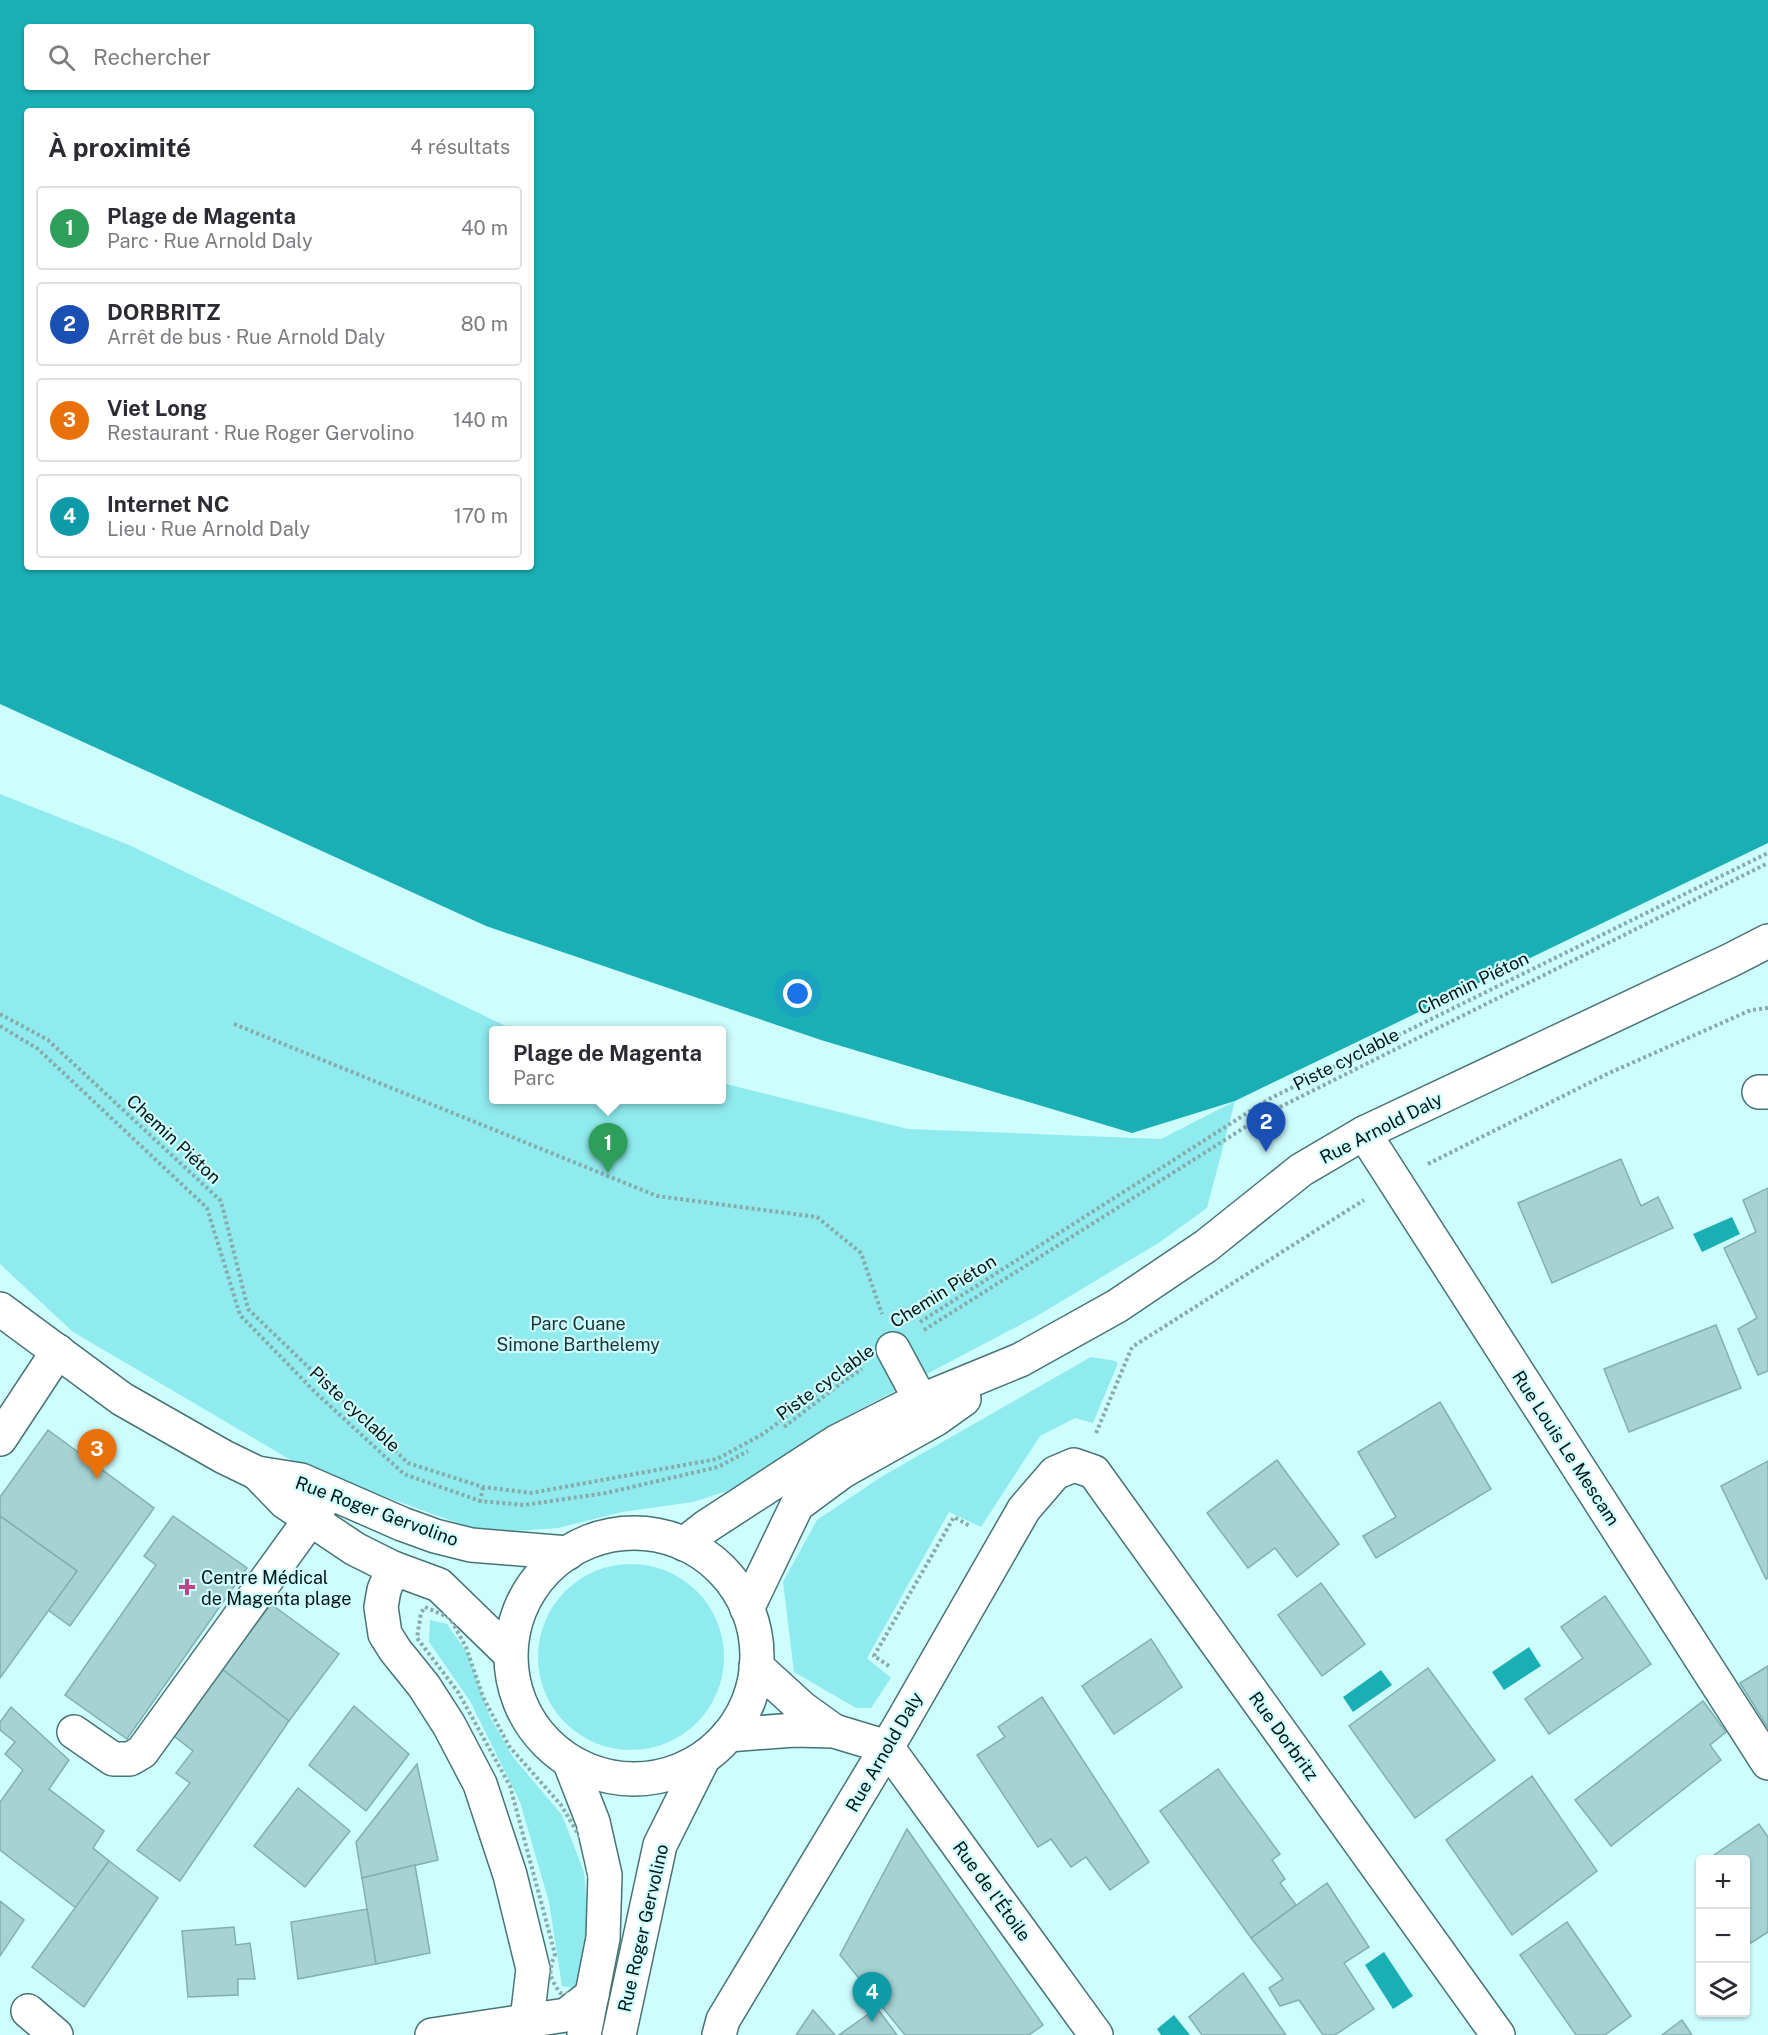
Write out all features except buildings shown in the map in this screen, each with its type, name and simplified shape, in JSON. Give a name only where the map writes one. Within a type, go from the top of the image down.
[{"type":"main road","name":"Rue Arnold Daly","points":[[747,1609],[797,1505],[843,1471],[936,1419],[1020,1360],[1117,1306],[1206,1246],[1301,1170],[1364,1133],[1768,941]]},
{"type":"main road","points":[[1731,960],[1768,960]]},
{"type":"main road","name":"Rue Louis Le Mescam","points":[[1364,1133],[1768,1764]]},
{"type":"main road","name":"Rue Roger Gervolino","points":[[0,1309],[122,1399],[182,1435],[257,1473],[302,1480],[402,1524],[457,1542],[568,1552]]},
{"type":"main road","points":[[892,1345],[921,1401]]},
{"type":"main road","points":[[0,1439],[58,1351]]},
{"type":"main road","name":"Rue Arnold Daly","points":[[684,1544],[715,1520],[837,1442],[921,1401],[1020,1360]]},
{"type":"main road","name":"Rue Dorbritz","points":[[1055,1473],[1074,1465],[1094,1472],[1498,2035]]},
{"type":"main road","name":"Rue Roger Gervolino","points":[[257,1473],[285,1502],[355,1549],[393,1568],[439,1585],[510,1654]]},
{"type":"main road","name":"Rue Arnold Daly","points":[[719,2035],[723,2020],[887,1747],[1024,1509],[1055,1473]]},
{"type":"main road","points":[[74,1732],[113,1759],[130,1759],[142,1752],[330,1492]]},
{"type":"main road","points":[[625,1534],[655,1534],[684,1544],[710,1560],[732,1582],[747,1609],[755,1637],[756,1666],[752,1691],[742,1714],[728,1735],[703,1759],[671,1774],[637,1780],[602,1776],[570,1763],[545,1743],[526,1716],[514,1686],[510,1654],[515,1624],[526,1596],[544,1571],[568,1552],[595,1539],[625,1534]]},
{"type":"main road","points":[[393,1568],[384,1590],[381,1607],[385,1634],[424,1686],[449,1725],[480,1784],[510,1875],[533,1969],[543,2024]]},
{"type":"main road","points":[[756,1666],[802,1708],[834,1731]]},
{"type":"main road","points":[[728,1735],[794,1730],[834,1731],[887,1747]]},
{"type":"main road","name":"Rue de l'Étoile","points":[[887,1747],[1096,2035]]},
{"type":"main road","name":"Rue Roger Gervolino","points":[[619,2035],[660,1845],[703,1759]]},
{"type":"main road","name":"Rue Roger Gervolino","points":[[570,1763],[593,1821],[604,1875],[603,1938],[584,2035]]},
{"type":"main road","points":[[432,2035],[543,2024],[566,2015],[592,1995]]},
{"type":"main road","points":[[28,2011],[56,2035]]},
{"type":"path","name":"Chemin Piéton","points":[[0,1014],[48,1040],[221,1201],[248,1309],[408,1463],[483,1487],[531,1493],[717,1459],[762,1434],[838,1377],[892,1345],[1269,1099],[1768,853]]},
{"type":"path","name":"Piste cyclable","points":[[783,1428],[892,1345],[1266,1114],[1768,863]]},
{"type":"path","points":[[1395,1180],[1607,1074],[1751,1010],[1768,1008]]},
{"type":"path","points":[[234,1024],[657,1196],[817,1217],[861,1253],[892,1345]]},
{"type":"path","name":"Piste cyclable","points":[[0,1026],[38,1048],[207,1208],[240,1315],[316,1393],[404,1474],[480,1501],[524,1505],[606,1493],[718,1467],[756,1447]]},
{"type":"green space","name":"Parc Cuane Simone Barthelemy","points":[[0,794],[129,845],[506,1026],[489,1026],[489,1104],[726,1104],[726,1084],[908,1129],[1161,1139],[1235,1101],[1207,1208],[1160,1242],[1037,1316],[834,1423],[758,1474],[727,1491],[693,1502],[622,1512],[558,1528],[515,1531],[474,1529],[301,1466],[73,1332],[0,1264]]},
{"type":"green space","points":[[1091,1357],[1118,1363],[1093,1423],[1075,1418],[1040,1436],[981,1527],[949,1512],[867,1658],[891,1678],[871,1708],[856,1708],[794,1672],[783,1582],[817,1520],[881,1477]]},
{"type":"green space","points":[[631,1564],[649,1565],[667,1571],[683,1579],[697,1591],[709,1605],[717,1621],[723,1639],[723,1675],[717,1693],[709,1709],[697,1723],[683,1735],[667,1743],[649,1749],[631,1750],[613,1749],[595,1743],[579,1735],[565,1723],[553,1709],[545,1693],[539,1675],[538,1657],[539,1639],[545,1621],[553,1605],[565,1591],[579,1579],[595,1571],[613,1565]]},
{"type":"green space","points":[[430,1620],[447,1624],[468,1654],[490,1717],[513,1757],[562,1815],[584,1872],[588,1923],[583,1977],[573,1988],[562,1986],[549,1902],[520,1802],[470,1701],[429,1642]]},
{"type":"shaded area","points":[[0,0],[1768,0],[1768,843],[1235,1101],[1132,1133],[821,1040],[486,926],[0,704]]},
{"type":"shaded area","points":[[1732,1217],[1740,1234],[1702,1252],[1693,1234]]},
{"type":"shaded area","points":[[1529,1647],[1541,1666],[1504,1690],[1492,1672]]},
{"type":"shaded area","points":[[1381,1670],[1392,1685],[1353,1712],[1343,1697]]},
{"type":"shaded area","points":[[1384,1952],[1413,1996],[1393,2009],[1365,1965]]},
{"type":"shaded area","points":[[1174,2015],[1190,2035],[1161,2035],[1157,2029]]},
{"type":"place","name":"DORBRITZ","points":[[1266,1152]]},
{"type":"place","name":"Plage de Magenta","points":[[608,1173]]},
{"type":"place","name":"Viet Long","points":[[97,1479]]},
{"type":"place","name":"Centre Médical de Magenta plage","points":[[187,1587]]},
{"type":"place","name":"Internet NC","points":[[872,2022]]}]
